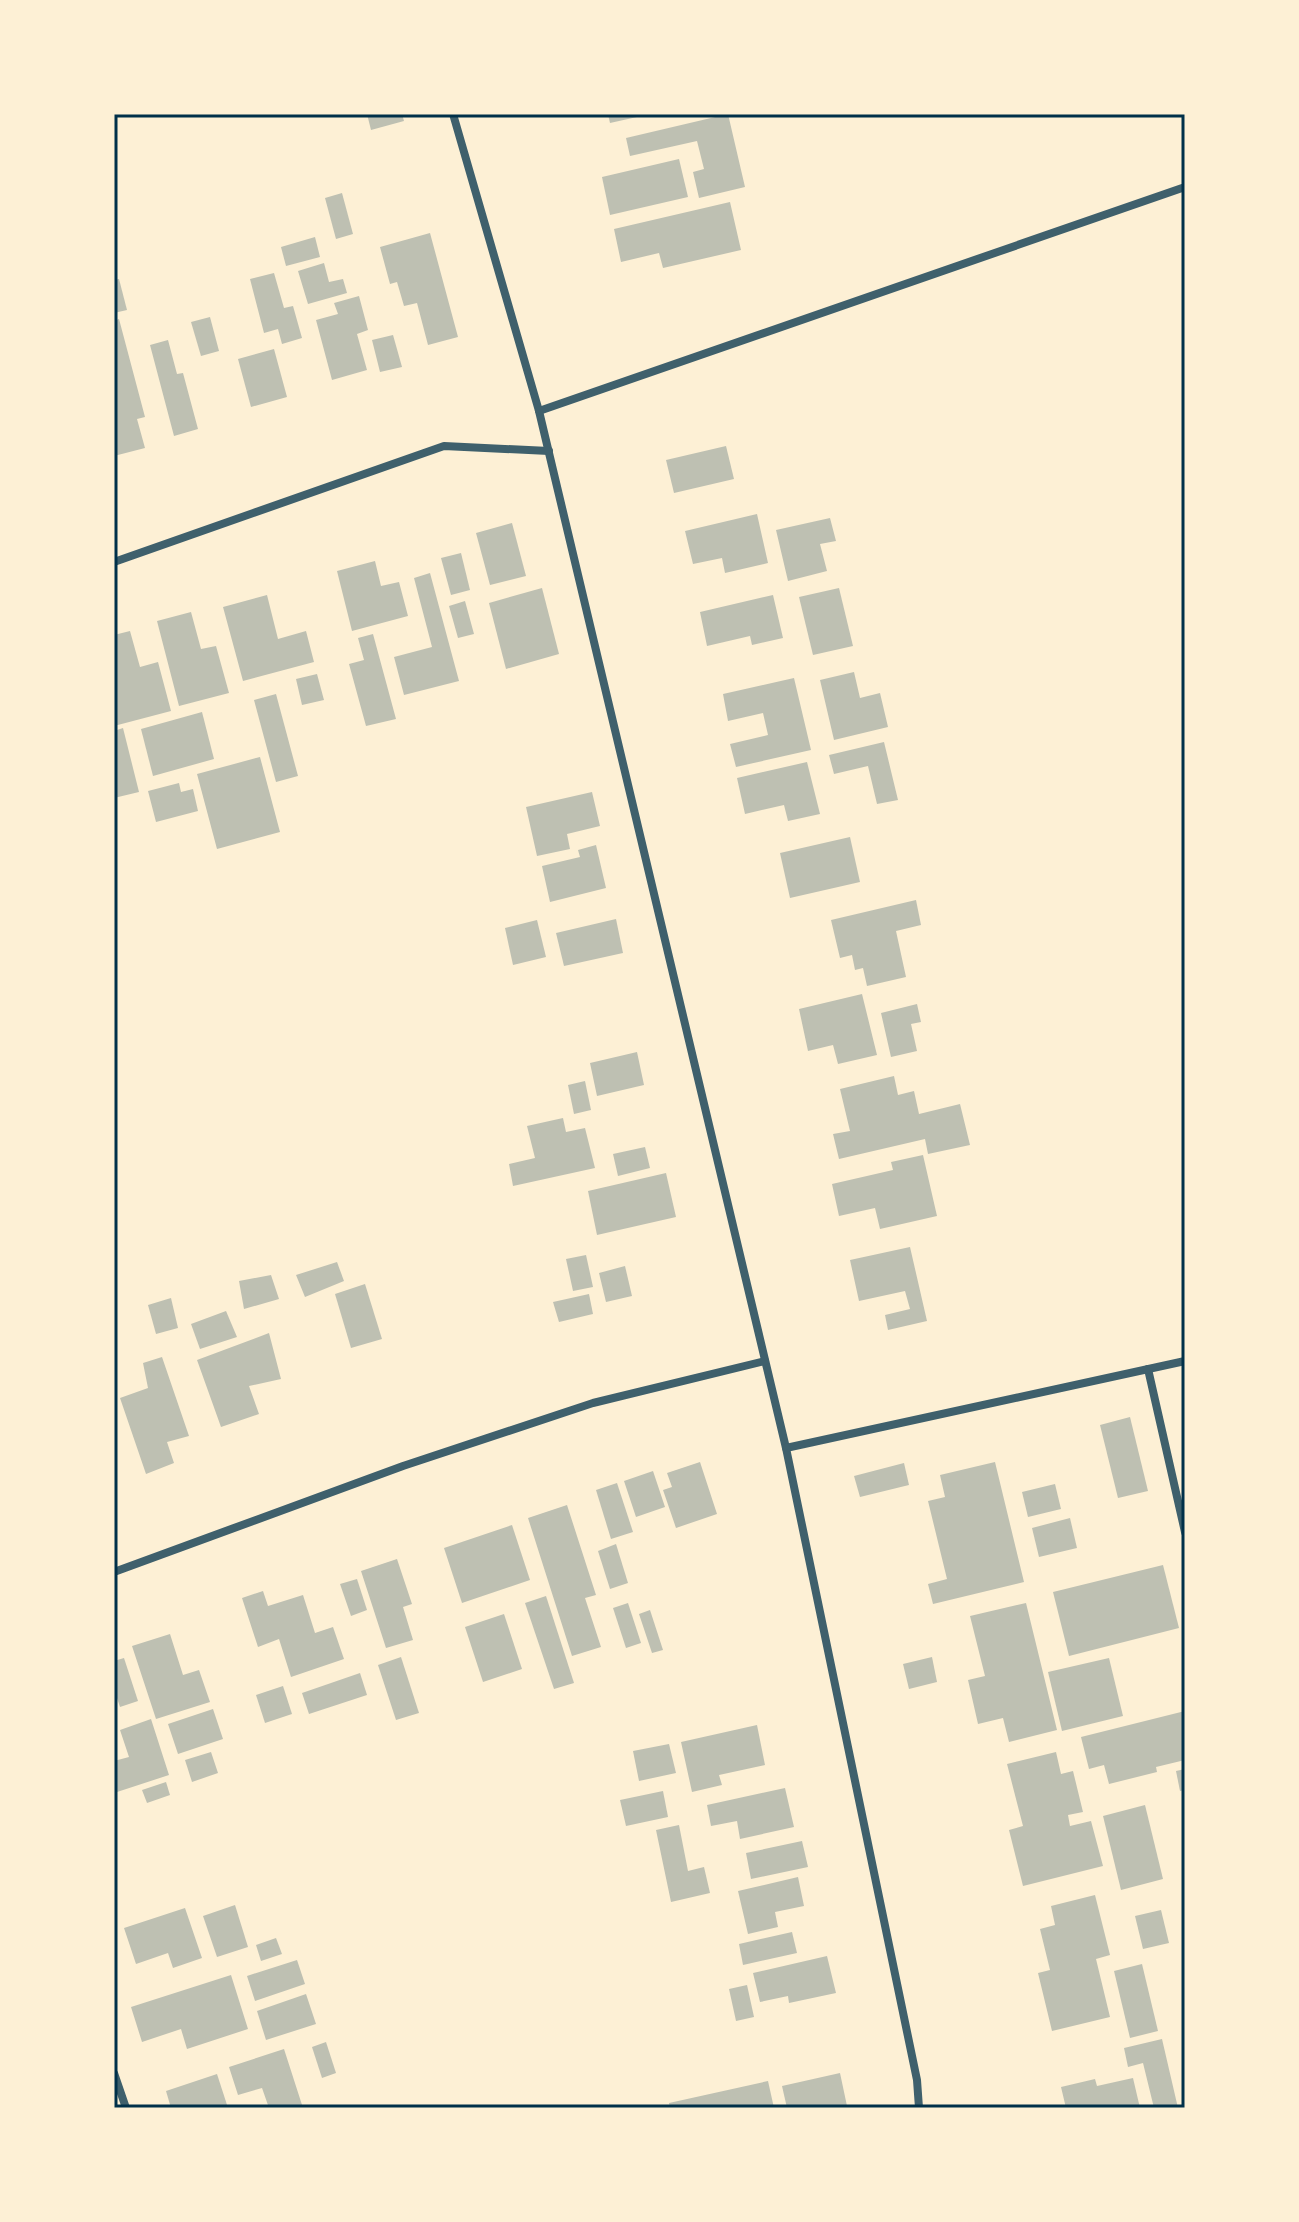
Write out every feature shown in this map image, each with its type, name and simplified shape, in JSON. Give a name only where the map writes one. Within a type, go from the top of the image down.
[{"type":"street","points":[[453,114],[549,451],[786,1448],[914,2065],[919,2108]]},
{"type":"street","points":[[539,411],[1185,187]]},
{"type":"street","points":[[114,562],[444,446],[549,451]]},
{"type":"street","points":[[114,1572],[403,1466],[593,1403],[765,1361]]},
{"type":"street","points":[[786,1448],[1185,1361]]},
{"type":"street","points":[[1148,1369],[1185,1532]]},
{"type":"street","points":[[114,2073],[126,2108]]},
{"type":"building","points":[[367,114],[402,114],[404,121],[371,130]]},
{"type":"building","points":[[608,114],[646,114],[646,115],[610,123]]},
{"type":"building","points":[[728,114],[745,187],[699,198],[693,172],[704,169],[697,141],[630,156],[626,138]]},
{"type":"building","points":[[679,159],[688,197],[610,215],[602,177]]},
{"type":"building","points":[[342,193],[353,234],[336,239],[325,198]]},
{"type":"building","points":[[730,202],[741,250],[663,268],[659,253],[621,262],[614,229]]},
{"type":"building","points":[[430,233],[458,337],[428,345],[417,303],[404,306],[397,282],[390,284],[380,247]]},
{"type":"building","points":[[315,237],[320,257],[286,266],[281,247]]},
{"type":"building","points":[[324,263],[329,282],[343,279],[347,293],[308,304],[298,271]]},
{"type":"building","points":[[274,273],[284,308],[293,306],[302,338],[282,344],[278,329],[264,333],[250,279]]},
{"type":"building","points":[[119,279],[127,310],[114,313],[114,280]]},
{"type":"building","points":[[359,296],[368,330],[357,334],[367,370],[332,380],[316,320],[338,314],[334,303]]},
{"type":"building","points":[[210,317],[219,351],[201,356],[191,322]]},
{"type":"building","points":[[119,319],[145,417],[137,419],[145,448],[114,456],[114,321]]},
{"type":"building","points":[[393,335],[402,367],[380,372],[372,340]]},
{"type":"building","points":[[168,340],[177,374],[183,373],[198,429],[174,436],[150,345]]},
{"type":"building","points":[[274,349],[287,397],[251,407],[238,359]]},
{"type":"building","points":[[726,446],[734,479],[674,493],[666,460]]},
{"type":"building","points":[[757,514],[768,563],[725,573],[722,558],[693,564],[685,531]]},
{"type":"building","points":[[830,518],[836,541],[820,544],[827,571],[788,581],[776,530]]},
{"type":"building","points":[[512,523],[526,576],[490,585],[476,533]]},
{"type":"building","points":[[461,553],[470,590],[451,595],[441,558]]},
{"type":"building","points":[[375,561],[381,586],[399,582],[408,616],[352,631],[337,571]]},
{"type":"building","points":[[430,573],[459,681],[404,695],[394,657],[432,647],[414,578]]},
{"type":"building","points":[[542,588],[559,654],[506,669],[489,603]]},
{"type":"building","points":[[839,588],[853,646],[813,655],[799,597]]},
{"type":"building","points":[[267,595],[278,639],[306,631],[314,662],[243,681],[223,607]]},
{"type":"building","points":[[773,595],[783,638],[752,645],[750,636],[707,646],[700,612]]},
{"type":"building","points":[[465,601],[474,634],[458,638],[449,606]]},
{"type":"building","points":[[191,612],[201,649],[216,646],[229,693],[179,706],[157,621]]},
{"type":"building","points":[[130,631],[140,667],[158,662],[171,711],[114,726],[114,635]]},
{"type":"building","points":[[373,634],[396,719],[366,726],[349,664],[364,660],[358,638]]},
{"type":"building","points":[[854,672],[860,698],[880,693],[888,727],[834,740],[820,680]]},
{"type":"building","points":[[317,674],[324,700],[302,705],[296,679]]},
{"type":"building","points":[[794,678],[811,750],[736,767],[730,744],[768,735],[763,713],[728,721],[723,694]]},
{"type":"building","points":[[276,694],[298,776],[276,782],[254,700]]},
{"type":"building","points":[[202,712],[214,759],[153,776],[141,729]]},
{"type":"building","points":[[123,728],[139,792],[114,798],[114,731]]},
{"type":"building","points":[[884,742],[898,800],[877,804],[868,766],[834,774],[829,755]]},
{"type":"building","points":[[260,757],[280,832],[217,849],[197,774]]},
{"type":"building","points":[[807,762],[820,814],[788,821],[784,805],[745,814],[737,778]]},
{"type":"building","points":[[179,783],[181,792],[193,789],[198,811],[156,822],[148,791]]},
{"type":"building","points":[[592,792],[600,826],[567,834],[570,849],[537,856],[526,807]]},
{"type":"building","points":[[850,837],[860,882],[790,898],[780,853]]},
{"type":"building","points":[[596,845],[606,888],[550,902],[542,866],[580,857],[578,850]]},
{"type":"building","points":[[916,900],[921,925],[896,931],[906,977],[867,986],[863,968],[855,970],[852,955],[840,958],[831,920]]},
{"type":"building","points":[[616,919],[623,953],[564,966],[556,933]]},
{"type":"building","points":[[537,920],[546,957],[513,965],[505,928]]},
{"type":"building","points":[[862,994],[877,1055],[838,1064],[833,1045],[808,1051],[799,1009]]},
{"type":"building","points":[[917,1004],[921,1022],[911,1024],[917,1051],[891,1057],[881,1013]]},
{"type":"building","points":[[637,1052],[644,1085],[597,1096],[590,1063]]},
{"type":"building","points":[[894,1076],[898,1095],[914,1091],[919,1114],[960,1104],[970,1145],[928,1154],[925,1139],[839,1159],[833,1134],[850,1131],[840,1089]]},
{"type":"building","points":[[585,1081],[591,1110],[574,1114],[568,1085]]},
{"type":"building","points":[[563,1118],[566,1132],[585,1128],[595,1168],[513,1186],[509,1164],[535,1158],[527,1126]]},
{"type":"building","points":[[645,1147],[650,1168],[618,1176],[613,1154]]},
{"type":"building","points":[[923,1155],[937,1216],[880,1229],[875,1208],[839,1216],[832,1184],[893,1170],[891,1162]]},
{"type":"building","points":[[666,1173],[676,1217],[597,1235],[588,1191]]},
{"type":"building","points":[[910,1247],[927,1321],[888,1330],[885,1315],[910,1309],[905,1291],[859,1301],[850,1260]]},
{"type":"building","points":[[586,1255],[593,1287],[573,1291],[566,1259]]},
{"type":"building","points":[[337,1262],[344,1281],[305,1297],[296,1275]]},
{"type":"building","points":[[625,1266],[632,1296],[606,1302],[599,1273]]},
{"type":"building","points":[[271,1275],[279,1299],[244,1309],[239,1281]]},
{"type":"building","points":[[365,1284],[382,1339],[351,1348],[335,1294]]},
{"type":"building","points":[[589,1294],[593,1314],[559,1322],[553,1302]]},
{"type":"building","points":[[171,1298],[178,1328],[156,1334],[148,1305]]},
{"type":"building","points":[[226,1311],[237,1337],[200,1349],[191,1324]]},
{"type":"building","points":[[269,1333],[281,1379],[249,1386],[259,1414],[221,1427],[197,1360]]},
{"type":"building","points":[[162,1357],[189,1436],[167,1442],[174,1463],[146,1474],[120,1398],[148,1388],[143,1363]]},
{"type":"building","points":[[1130,1417],[1148,1491],[1118,1498],[1100,1425]]},
{"type":"building","points":[[700,1462],[717,1514],[676,1528],[663,1490],[672,1487],[667,1473]]},
{"type":"building","points":[[995,1462],[1024,1582],[933,1604],[928,1584],[947,1579],[928,1501],[945,1497],[940,1475]]},
{"type":"building","points":[[904,1463],[909,1485],[860,1497],[854,1476]]},
{"type":"building","points":[[653,1471],[665,1507],[636,1517],[624,1481]]},
{"type":"building","points":[[617,1483],[633,1532],[611,1539],[596,1490]]},
{"type":"building","points":[[1055,1484],[1061,1509],[1028,1517],[1022,1492]]},
{"type":"building","points":[[567,1505],[596,1595],[585,1598],[601,1647],[572,1656],[528,1518]]},
{"type":"building","points":[[1070,1518],[1077,1548],[1039,1557],[1032,1528]]},
{"type":"building","points":[[512,1525],[530,1580],[462,1603],[444,1548]]},
{"type":"building","points":[[616,1544],[628,1583],[610,1589],[598,1551]]},
{"type":"building","points":[[397,1559],[412,1604],[403,1607],[413,1640],[386,1648],[361,1571]]},
{"type":"building","points":[[1163,1565],[1179,1628],[1069,1656],[1053,1592]]},
{"type":"building","points":[[357,1579],[367,1610],[351,1616],[340,1584]]},
{"type":"building","points":[[263,1591],[268,1606],[303,1595],[315,1633],[333,1627],[344,1659],[291,1677],[279,1639],[258,1647],[242,1598]]},
{"type":"building","points":[[546,1596],[574,1683],[554,1689],[525,1603]]},
{"type":"building","points":[[628,1603],[641,1643],[626,1648],[613,1608]]},
{"type":"building","points":[[1026,1603],[1057,1730],[1009,1742],[1003,1718],[978,1724],[968,1680],[985,1676],[970,1616]]},
{"type":"building","points":[[650,1610],[663,1650],[652,1653],[639,1614]]},
{"type":"building","points":[[504,1614],[522,1669],[483,1682],[465,1627]]},
{"type":"building","points":[[170,1634],[183,1675],[199,1670],[210,1702],[156,1719],[132,1646]]},
{"type":"building","points":[[401,1657],[419,1713],[396,1720],[378,1665]]},
{"type":"building","points":[[932,1657],[937,1682],[909,1689],[903,1664]]},
{"type":"building","points":[[124,1658],[138,1701],[120,1707],[114,1689],[114,1661]]},
{"type":"building","points":[[1109,1658],[1123,1716],[1062,1731],[1048,1672]]},
{"type":"building","points":[[360,1673],[367,1695],[309,1714],[302,1693]]},
{"type":"building","points":[[283,1686],[292,1714],[265,1723],[256,1695]]},
{"type":"building","points":[[213,1709],[223,1739],[178,1754],[168,1724]]},
{"type":"building","points":[[1185,1711],[1185,1760],[1156,1767],[1157,1772],[1109,1784],[1104,1765],[1089,1769],[1081,1737]]},
{"type":"building","points":[[151,1719],[169,1775],[114,1793],[114,1761],[129,1757],[120,1730]]},
{"type":"building","points":[[757,1725],[765,1765],[719,1775],[722,1785],[692,1792],[681,1742]]},
{"type":"building","points":[[669,1744],[676,1773],[639,1781],[633,1751]]},
{"type":"building","points":[[211,1752],[218,1773],[192,1782],[185,1760]]},
{"type":"building","points":[[1056,1752],[1061,1774],[1073,1771],[1083,1812],[1068,1815],[1070,1826],[1091,1821],[1103,1866],[1023,1886],[1009,1830],[1023,1826],[1007,1764]]},
{"type":"building","points":[[1185,1769],[1185,1790],[1180,1791],[1176,1771]]},
{"type":"building","points":[[166,1782],[170,1795],[147,1803],[142,1790]]},
{"type":"building","points":[[785,1788],[794,1827],[740,1839],[737,1821],[711,1826],[707,1805]]},
{"type":"building","points":[[663,1791],[668,1817],[626,1826],[620,1800]]},
{"type":"building","points":[[1145,1805],[1163,1879],[1121,1890],[1103,1816]]},
{"type":"building","points":[[679,1825],[688,1871],[704,1867],[710,1893],[671,1902],[656,1830]]},
{"type":"building","points":[[802,1841],[808,1867],[751,1879],[746,1853]]},
{"type":"building","points":[[798,1877],[804,1906],[775,1912],[778,1927],[748,1934],[738,1891]]},
{"type":"building","points":[[1095,1895],[1110,1955],[1096,1959],[1110,2017],[1052,2031],[1038,1973],[1050,1970],[1040,1929],[1055,1925],[1051,1906]]},
{"type":"building","points":[[235,1905],[248,1947],[217,1957],[203,1916]]},
{"type":"building","points":[[185,1908],[202,1958],[173,1968],[168,1953],[136,1964],[124,1928]]},
{"type":"building","points":[[1161,1910],[1169,1943],[1143,1949],[1135,1916]]},
{"type":"building","points":[[792,1932],[797,1953],[743,1965],[739,1944]]},
{"type":"building","points":[[276,1938],[282,1954],[261,1961],[256,1945]]},
{"type":"building","points":[[827,1956],[836,1993],[789,2003],[788,1996],[760,2002],[753,1973]]},
{"type":"building","points":[[297,1960],[305,1984],[255,2001],[247,1976]]},
{"type":"building","points":[[1142,1964],[1158,2031],[1130,2038],[1114,1971]]},
{"type":"building","points":[[231,1975],[248,2029],[187,2049],[181,2029],[142,2042],[131,2007]]},
{"type":"building","points":[[747,1985],[754,2017],[736,2021],[729,1989]]},
{"type":"building","points":[[306,1994],[316,2024],[266,2040],[257,2011]]},
{"type":"building","points":[[1162,2039],[1178,2108],[1154,2108],[1143,2063],[1128,2067],[1124,2048]]},
{"type":"building","points":[[326,2042],[336,2073],[322,2078],[312,2047]]},
{"type":"building","points":[[284,2049],[303,2108],[269,2108],[262,2088],[238,2095],[229,2067]]},
{"type":"building","points":[[840,2073],[847,2106],[787,2108],[782,2086]]},
{"type":"building","points":[[217,2074],[228,2108],[171,2108],[166,2091]]},
{"type":"building","points":[[1133,2078],[1140,2108],[1066,2108],[1061,2087],[1095,2079],[1097,2086]]},
{"type":"building","points":[[768,2081],[774,2108],[670,2108],[669,2103]]}]
